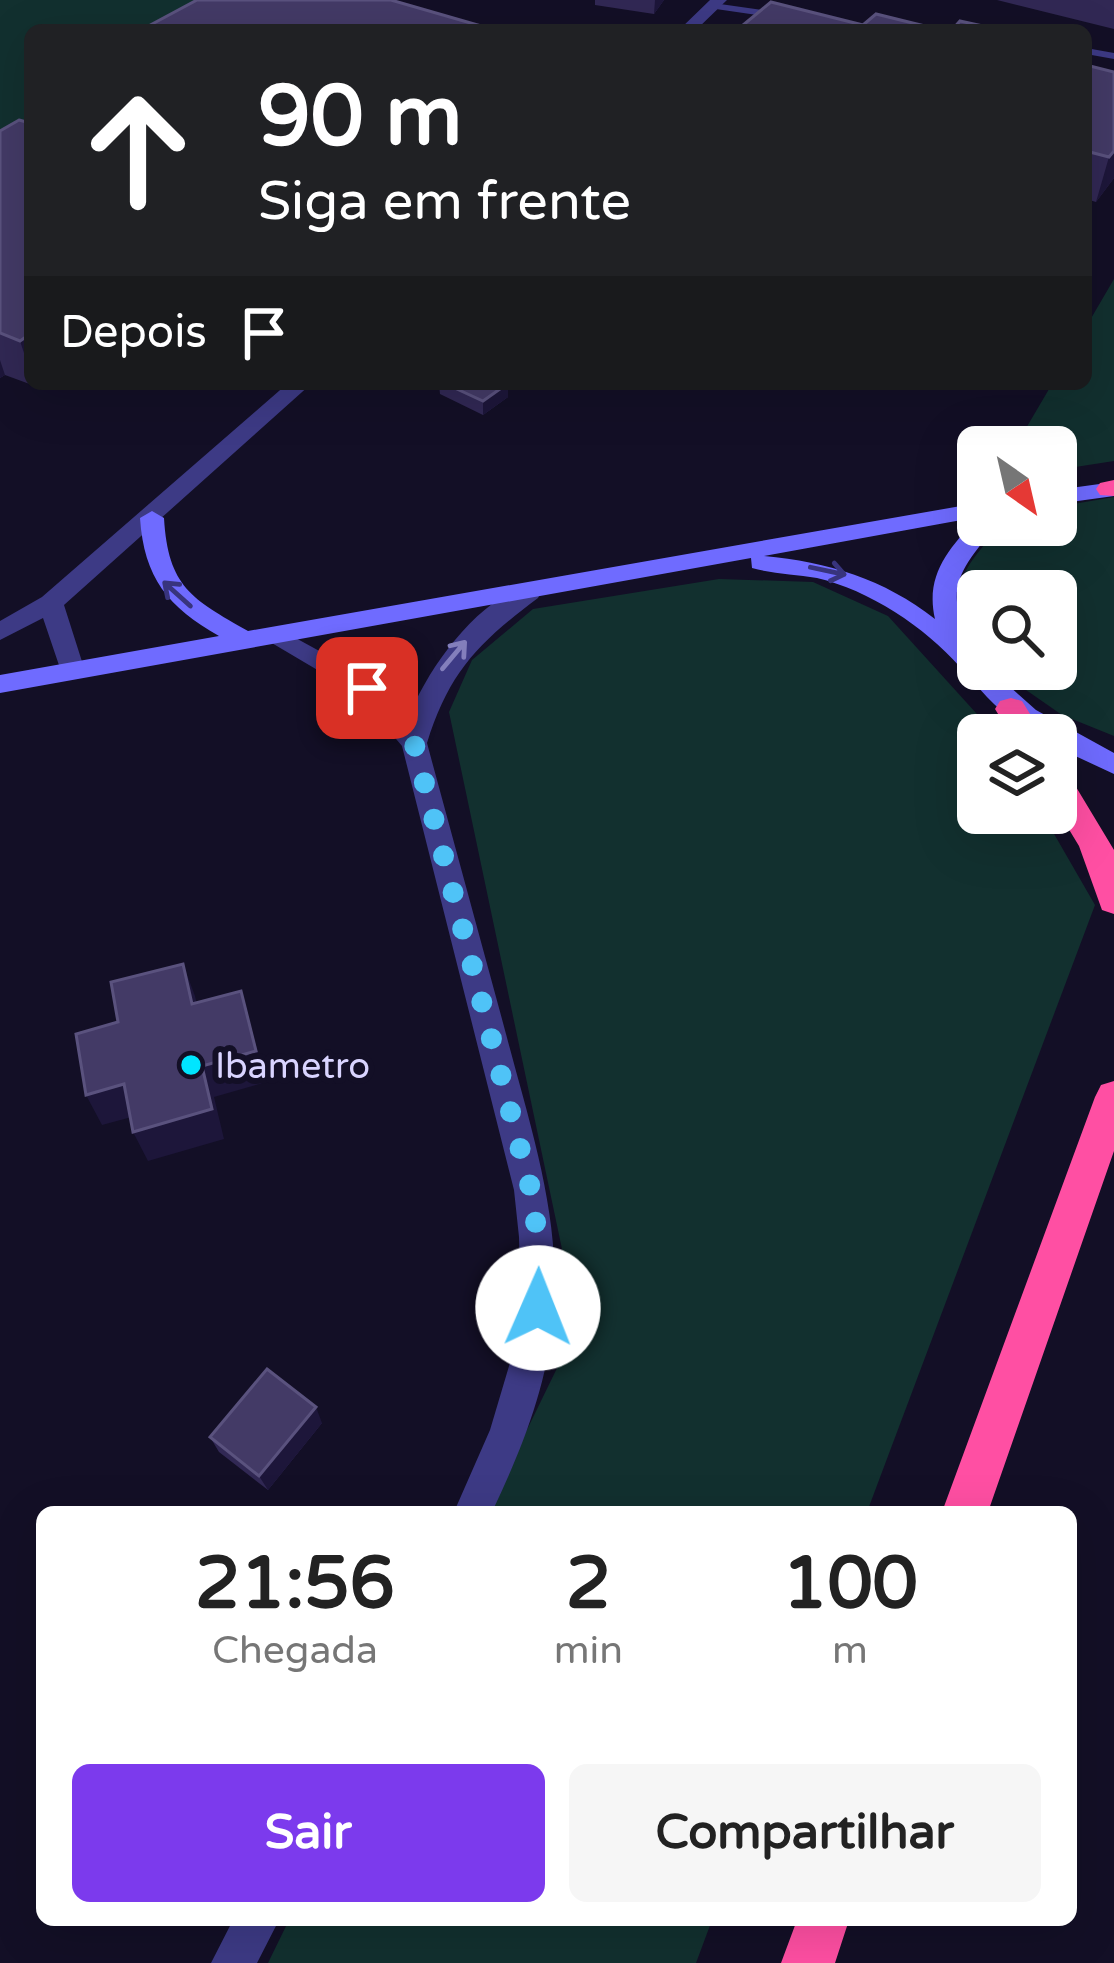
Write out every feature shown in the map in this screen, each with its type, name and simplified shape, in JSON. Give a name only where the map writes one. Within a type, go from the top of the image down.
[{"type":"highway","points":[[1077,815],[1094,844],[1114,900]]},
{"type":"highway","points":[[967,1506],[1114,1097]]},
{"type":"highway","points":[[808,1963],[821,1926]]},
{"type":"street","points":[[693,24],[716,3]]},
{"type":"street","points":[[0,632],[51,603],[293,390]]},
{"type":"street","points":[[1077,494],[1112,489]]},
{"type":"street","points":[[0,684],[957,514]]},
{"type":"street","points":[[152,518],[152,554],[158,575],[193,608],[367,688],[414,743],[531,1190],[540,1253],[536,1330],[521,1406],[476,1506]]},
{"type":"street","points":[[957,644],[948,631],[942,602],[946,572],[962,546]]},
{"type":"street","points":[[712,560],[817,568],[853,577],[912,610],[957,650]]},
{"type":"street","points":[[414,743],[426,698],[452,654],[529,592]]},
{"type":"street","points":[[51,603],[72,671]]},
{"type":"street","points":[[992,690],[1012,714]]},
{"type":"street","points":[[1077,746],[1114,764]]},
{"type":"street","points":[[233,1963],[254,1926]]},
{"type":"lane","points":[[716,3],[799,17]]},
{"type":"green space","points":[[0,0],[227,0],[186,24],[24,24],[24,120],[0,134]]},
{"type":"green space","points":[[1114,279],[1114,461],[1077,467],[1077,426],[1027,426],[1048,390],[1092,390],[1092,317]]},
{"type":"green space","points":[[1114,497],[1114,736],[1077,721],[1077,714],[1061,714],[1026,690],[1077,690],[1077,570],[966,570],[983,546],[1077,546],[1077,503]]},
{"type":"green space","points":[[719,579],[813,582],[888,616],[977,714],[957,714],[957,834],[1054,834],[1095,905],[869,1506],[490,1506],[578,1325],[449,712],[472,660],[533,609]]},
{"type":"green space","points":[[286,1926],[710,1926],[696,1963],[268,1963]]},
{"type":"building","points":[[197,0],[391,0],[474,24],[152,24]]},
{"type":"building","points":[[771,2],[859,24],[744,24]]},
{"type":"building","points":[[876,14],[917,24],[864,24]]},
{"type":"building","points":[[1092,66],[1114,72],[1114,151],[1109,157],[1092,153]]},
{"type":"building","points":[[24,121],[24,338],[20,341],[0,333],[0,131]]},
{"type":"building","points":[[459,390],[499,390],[483,401]]},
{"type":"building","points":[[183,964],[192,1004],[241,991],[256,1051],[202,1066],[212,1109],[133,1132],[124,1084],[86,1095],[76,1034],[118,1022],[111,982]]},
{"type":"building","points":[[267,1369],[316,1407],[259,1476],[210,1437]]},
{"type":"place","name":"Ibametro","points":[[191,1065]]},
{"type":"route","points":[[367,688],[414,743],[531,1190],[540,1253],[538,1308]]}]
